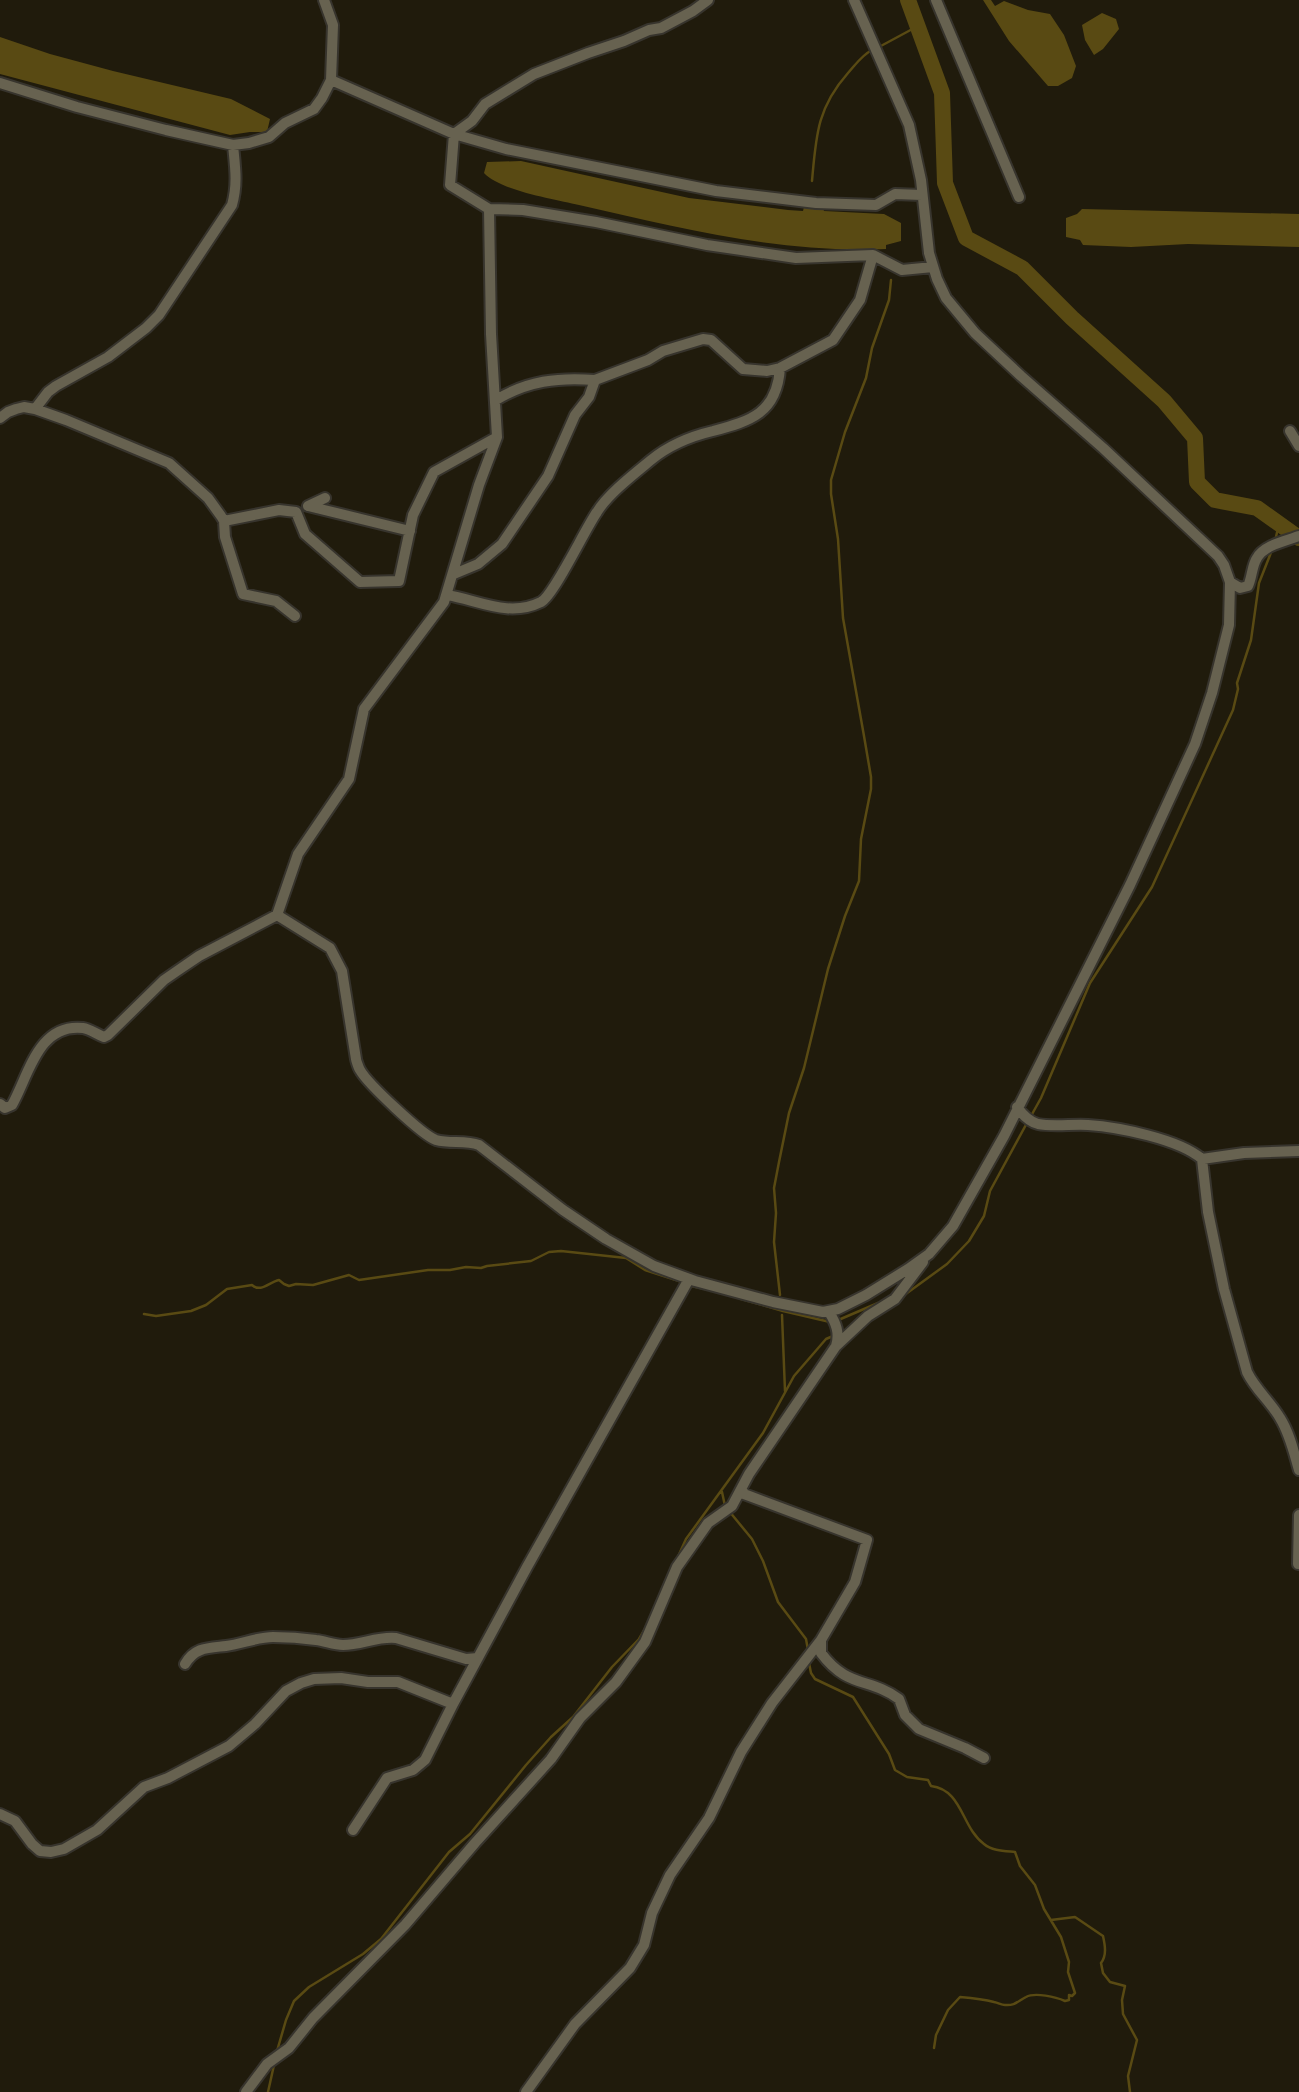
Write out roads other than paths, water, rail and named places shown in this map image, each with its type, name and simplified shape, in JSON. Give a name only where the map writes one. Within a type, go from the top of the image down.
[{"type":"street","points":[[0,83],[77,107],[166,130],[233,145],[249,143],[269,137],[285,123],[314,109],[322,98],[331,80],[333,25],[324,0]]},
{"type":"street","points":[[709,0],[661,27],[534,74],[485,104],[471,121],[454,134],[450,185],[489,209],[523,210],[707,245],[796,258],[873,255],[902,270],[933,267]]},
{"type":"street","points":[[246,2092],[267,2064],[289,2048],[331,1999],[405,1925],[551,1759],[580,1718],[616,1682],[645,1643],[677,1567],[708,1523],[732,1506],[749,1474],[836,1346],[868,1316],[895,1299],[942,1240],[991,1161],[1130,884],[1195,744],[1212,693],[1229,625],[1230,582],[1224,565],[1218,556],[1103,447],[975,332],[946,298],[933,267],[919,166],[909,125],[854,0]]},
{"type":"street","points":[[936,0],[1019,197]]},
{"type":"street","points":[[331,80],[454,134],[506,149],[716,191],[816,203],[876,205],[895,194],[922,195]]},
{"type":"street","points":[[35,409],[48,392],[108,357],[159,315],[232,205],[237,176],[233,145]]},
{"type":"street","points":[[0,1104],[5,1108],[12,1105],[34,1058],[52,1035],[78,1028],[104,1037],[108,1035],[164,980],[199,956],[276,915],[298,854],[349,779],[364,709],[447,595],[479,485],[497,437],[491,334],[489,209]]},
{"type":"street","points":[[496,400],[514,389],[534,382],[595,380],[648,360],[663,351],[703,339],[711,340],[743,369],[766,371],[780,368],[833,340],[860,300],[873,255]]},
{"type":"street","points":[[447,595],[504,608],[520,608],[544,600],[598,509],[643,466],[665,450],[712,431],[737,426],[759,414],[771,398],[780,368]]},
{"type":"street","points":[[454,574],[478,564],[502,544],[548,476],[575,415],[589,397],[595,380]]},
{"type":"street","points":[[0,418],[16,409],[35,409],[169,463],[208,498],[224,521],[225,537],[243,594],[276,601],[295,616]]},
{"type":"street","points":[[1290,431],[1299,446]]},
{"type":"street","points":[[296,512],[305,534],[360,582],[399,581],[413,515],[434,472],[497,437]]},
{"type":"street","points":[[224,521],[279,510],[296,512],[325,498]]},
{"type":"street","points":[[308,506],[410,531]]},
{"type":"street","points":[[1230,582],[1240,588],[1248,586],[1256,559],[1265,550],[1299,536]]},
{"type":"street","points":[[276,915],[330,948],[337,958],[342,971],[359,1069],[376,1089],[428,1136],[444,1142],[472,1142],[479,1145],[538,1192],[606,1239],[654,1266],[689,1279],[773,1302],[829,1311],[853,1303],[929,1254]]},
{"type":"street","points":[[1017,1107],[1037,1124],[1118,1128],[1186,1148],[1202,1158],[1299,1151]]},
{"type":"street","points":[[1202,1158],[1218,1262],[1245,1363],[1252,1382],[1281,1419],[1299,1471]]},
{"type":"street","points":[[353,1830],[387,1777],[413,1770],[425,1760],[478,1658],[689,1279]]},
{"type":"street","points":[[829,1311],[837,1330],[836,1346]]},
{"type":"street","points":[[526,2092],[575,2024],[630,1968],[644,1945],[652,1913],[670,1875],[709,1818],[746,1743],[772,1703],[821,1640],[855,1582],[867,1540],[744,1494],[742,1489]]},
{"type":"street","points":[[1298,1564],[1299,1515]]},
{"type":"street","points":[[185,1664],[191,1656],[208,1646],[227,1646],[267,1637],[315,1639],[343,1645],[387,1637],[466,1659],[478,1658]]},
{"type":"street","points":[[821,1640],[821,1653],[837,1671],[852,1680],[892,1694],[899,1699],[905,1715],[919,1729],[984,1758]]},
{"type":"street","points":[[0,1814],[15,1821],[40,1851],[64,1849],[97,1830],[144,1787],[168,1778],[229,1746],[255,1724],[286,1691],[314,1679],[398,1682],[453,1704]]},
{"type":"waterway","points":[[908,0],[942,93],[945,183],[966,238],[1022,268],[1072,318],[1164,401],[1195,438],[1197,482],[1215,500],[1257,508],[1299,538]]},
{"type":"waterway","points":[[879,47],[918,26]]},
{"type":"waterway","points":[[812,181],[817,136],[824,111],[838,86],[859,60],[872,50]]},
{"type":"waterway","points":[[780,1295],[774,1242],[774,1188],[789,1113],[804,1068],[828,969],[859,881],[861,839],[871,789],[843,618],[831,480],[845,432],[866,378],[872,348],[889,300],[891,280]]},
{"type":"waterway","points":[[1275,541],[1279,524]]},
{"type":"waterway","points":[[1031,1116],[1090,983],[1152,887],[1233,710],[1237,683],[1251,640],[1259,583],[1272,550]]},
{"type":"waterway","points":[[903,1296],[947,1264],[969,1241],[984,1216],[990,1191],[1028,1121]]},
{"type":"waterway","points":[[144,1314],[156,1316],[191,1311],[206,1305],[227,1289],[252,1285],[259,1288],[279,1280],[289,1286],[313,1285],[349,1275],[359,1280],[428,1270],[481,1268],[531,1261],[549,1252],[561,1251],[626,1258],[645,1270],[682,1282]]},
{"type":"waterway","points":[[691,1286],[705,1289]]},
{"type":"waterway","points":[[741,1299],[830,1322]]},
{"type":"waterway","points":[[836,1321],[878,1303]]},
{"type":"waterway","points":[[782,1315],[785,1391]]},
{"type":"waterway","points":[[676,1561],[686,1539],[763,1433],[794,1376],[826,1339],[833,1336]]},
{"type":"waterway","points":[[722,1492],[725,1506]]},
{"type":"waterway","points":[[729,1511],[752,1539],[778,1602],[806,1639],[808,1650]]},
{"type":"waterway","points":[[277,2051],[294,2001],[309,1987],[363,1954],[381,1939],[449,1852],[470,1834],[526,1765],[573,1717],[612,1667],[639,1639],[646,1627]]},
{"type":"waterway","points":[[809,1663],[815,1679],[853,1697],[889,1754],[895,1770],[907,1777],[928,1780],[931,1786],[950,1794],[976,1837],[987,1846],[1015,1852],[1020,1866],[1035,1885],[1044,1909],[1061,1937],[1075,1993],[1069,1995],[1069,2000],[1035,1995],[1014,2004],[1002,2005],[982,1999],[960,1997],[948,2010],[936,2035],[934,2048]]},
{"type":"waterway","points":[[1051,1920],[1075,1917],[1103,1936],[1103,1973],[1110,1982],[1125,1986],[1123,2014],[1137,2040],[1128,2076],[1130,2092]]},
{"type":"waterway","points":[[268,2092],[274,2065]]}]
